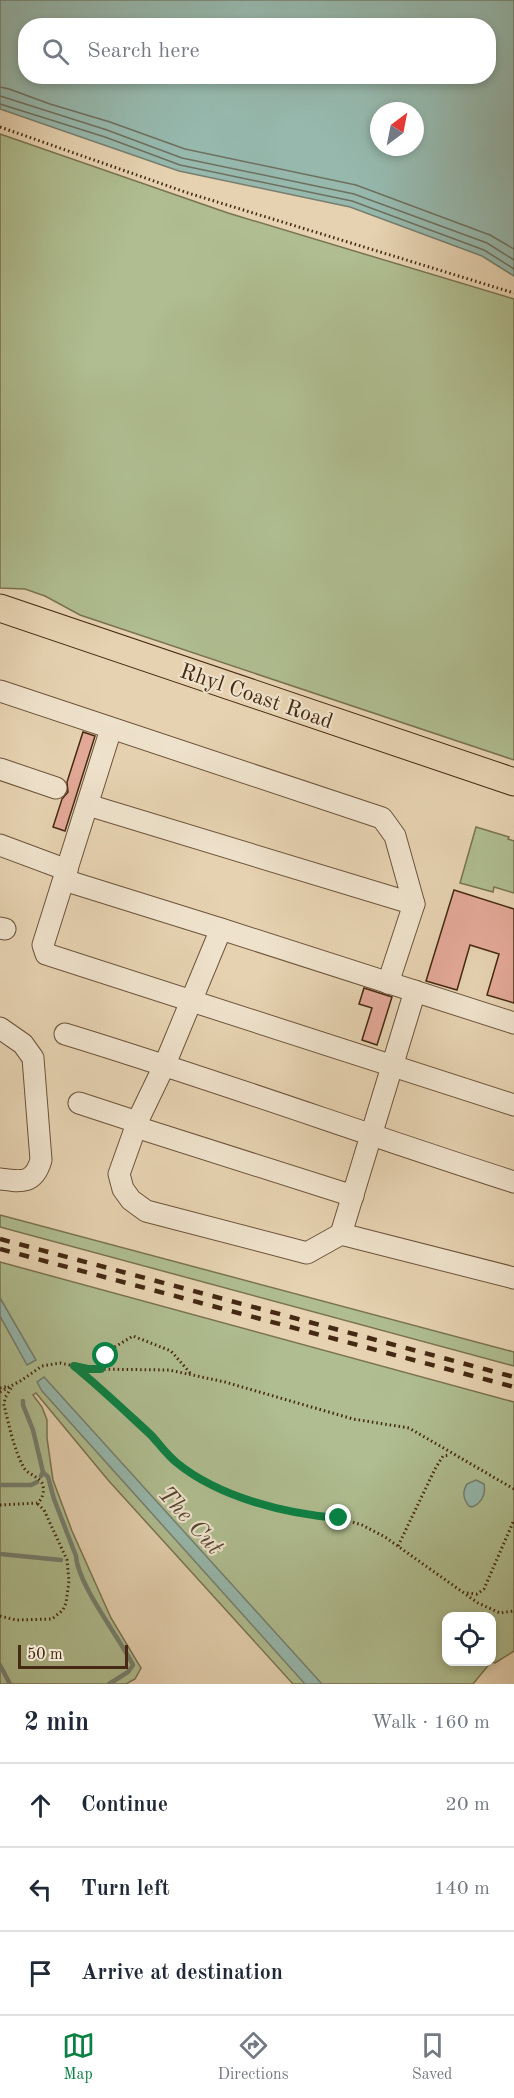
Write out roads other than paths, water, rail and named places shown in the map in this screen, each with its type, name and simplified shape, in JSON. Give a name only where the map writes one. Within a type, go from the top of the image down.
[{"type":"main road","name":"Rhyl Coast Road","points":[[0,608],[514,782]]},
{"type":"lane","points":[[0,691],[382,818],[395,836],[414,903],[388,983]]},
{"type":"lane","points":[[111,729],[43,945],[46,954],[514,1105]]},
{"type":"lane","points":[[0,769],[56,788]]},
{"type":"lane","points":[[88,805],[414,903]]},
{"type":"lane","points":[[0,845],[66,875],[221,929],[514,1023]]},
{"type":"lane","points":[[221,929],[165,1064],[136,1124],[119,1174],[123,1189],[131,1200],[146,1211],[307,1252],[341,1234],[514,1278]]},
{"type":"lane","points":[[341,1234],[415,991]]},
{"type":"lane","points":[[0,1028],[23,1044],[33,1058],[41,1160],[38,1171],[22,1182],[0,1179]]},
{"type":"lane","points":[[65,1034],[165,1064],[371,1136],[514,1182]]},
{"type":"lane","points":[[79,1103],[353,1196]]},
{"type":"water","points":[[0,0],[514,0],[514,276],[482,256],[350,207],[179,171],[0,109]]},
{"type":"water","points":[[0,1298],[36,1360],[27,1365],[0,1316]]},
{"type":"water","points":[[44,1377],[322,1684],[305,1684],[42,1391],[37,1382]]},
{"type":"water","points":[[476,1480],[484,1484],[484,1491],[481,1501],[472,1507],[465,1501],[464,1493],[467,1484]]},
{"type":"waterway","points":[[23,1401],[33,1430],[43,1472],[41,1476]]},
{"type":"waterway","points":[[43,1472],[48,1477],[84,1581],[133,1665],[128,1672],[109,1684]]},
{"type":"waterway","points":[[0,1485],[31,1485],[37,1482]]},
{"type":"waterway","points":[[0,1554],[61,1560]]},
{"type":"waterway","points":[[0,1665],[10,1684]]},
{"type":"railway","points":[[0,1239],[514,1377]]},
{"type":"railway","points":[[0,1249],[514,1387]]},
{"type":"water label","name":"The Cut","points":[[191,1520]]}]
